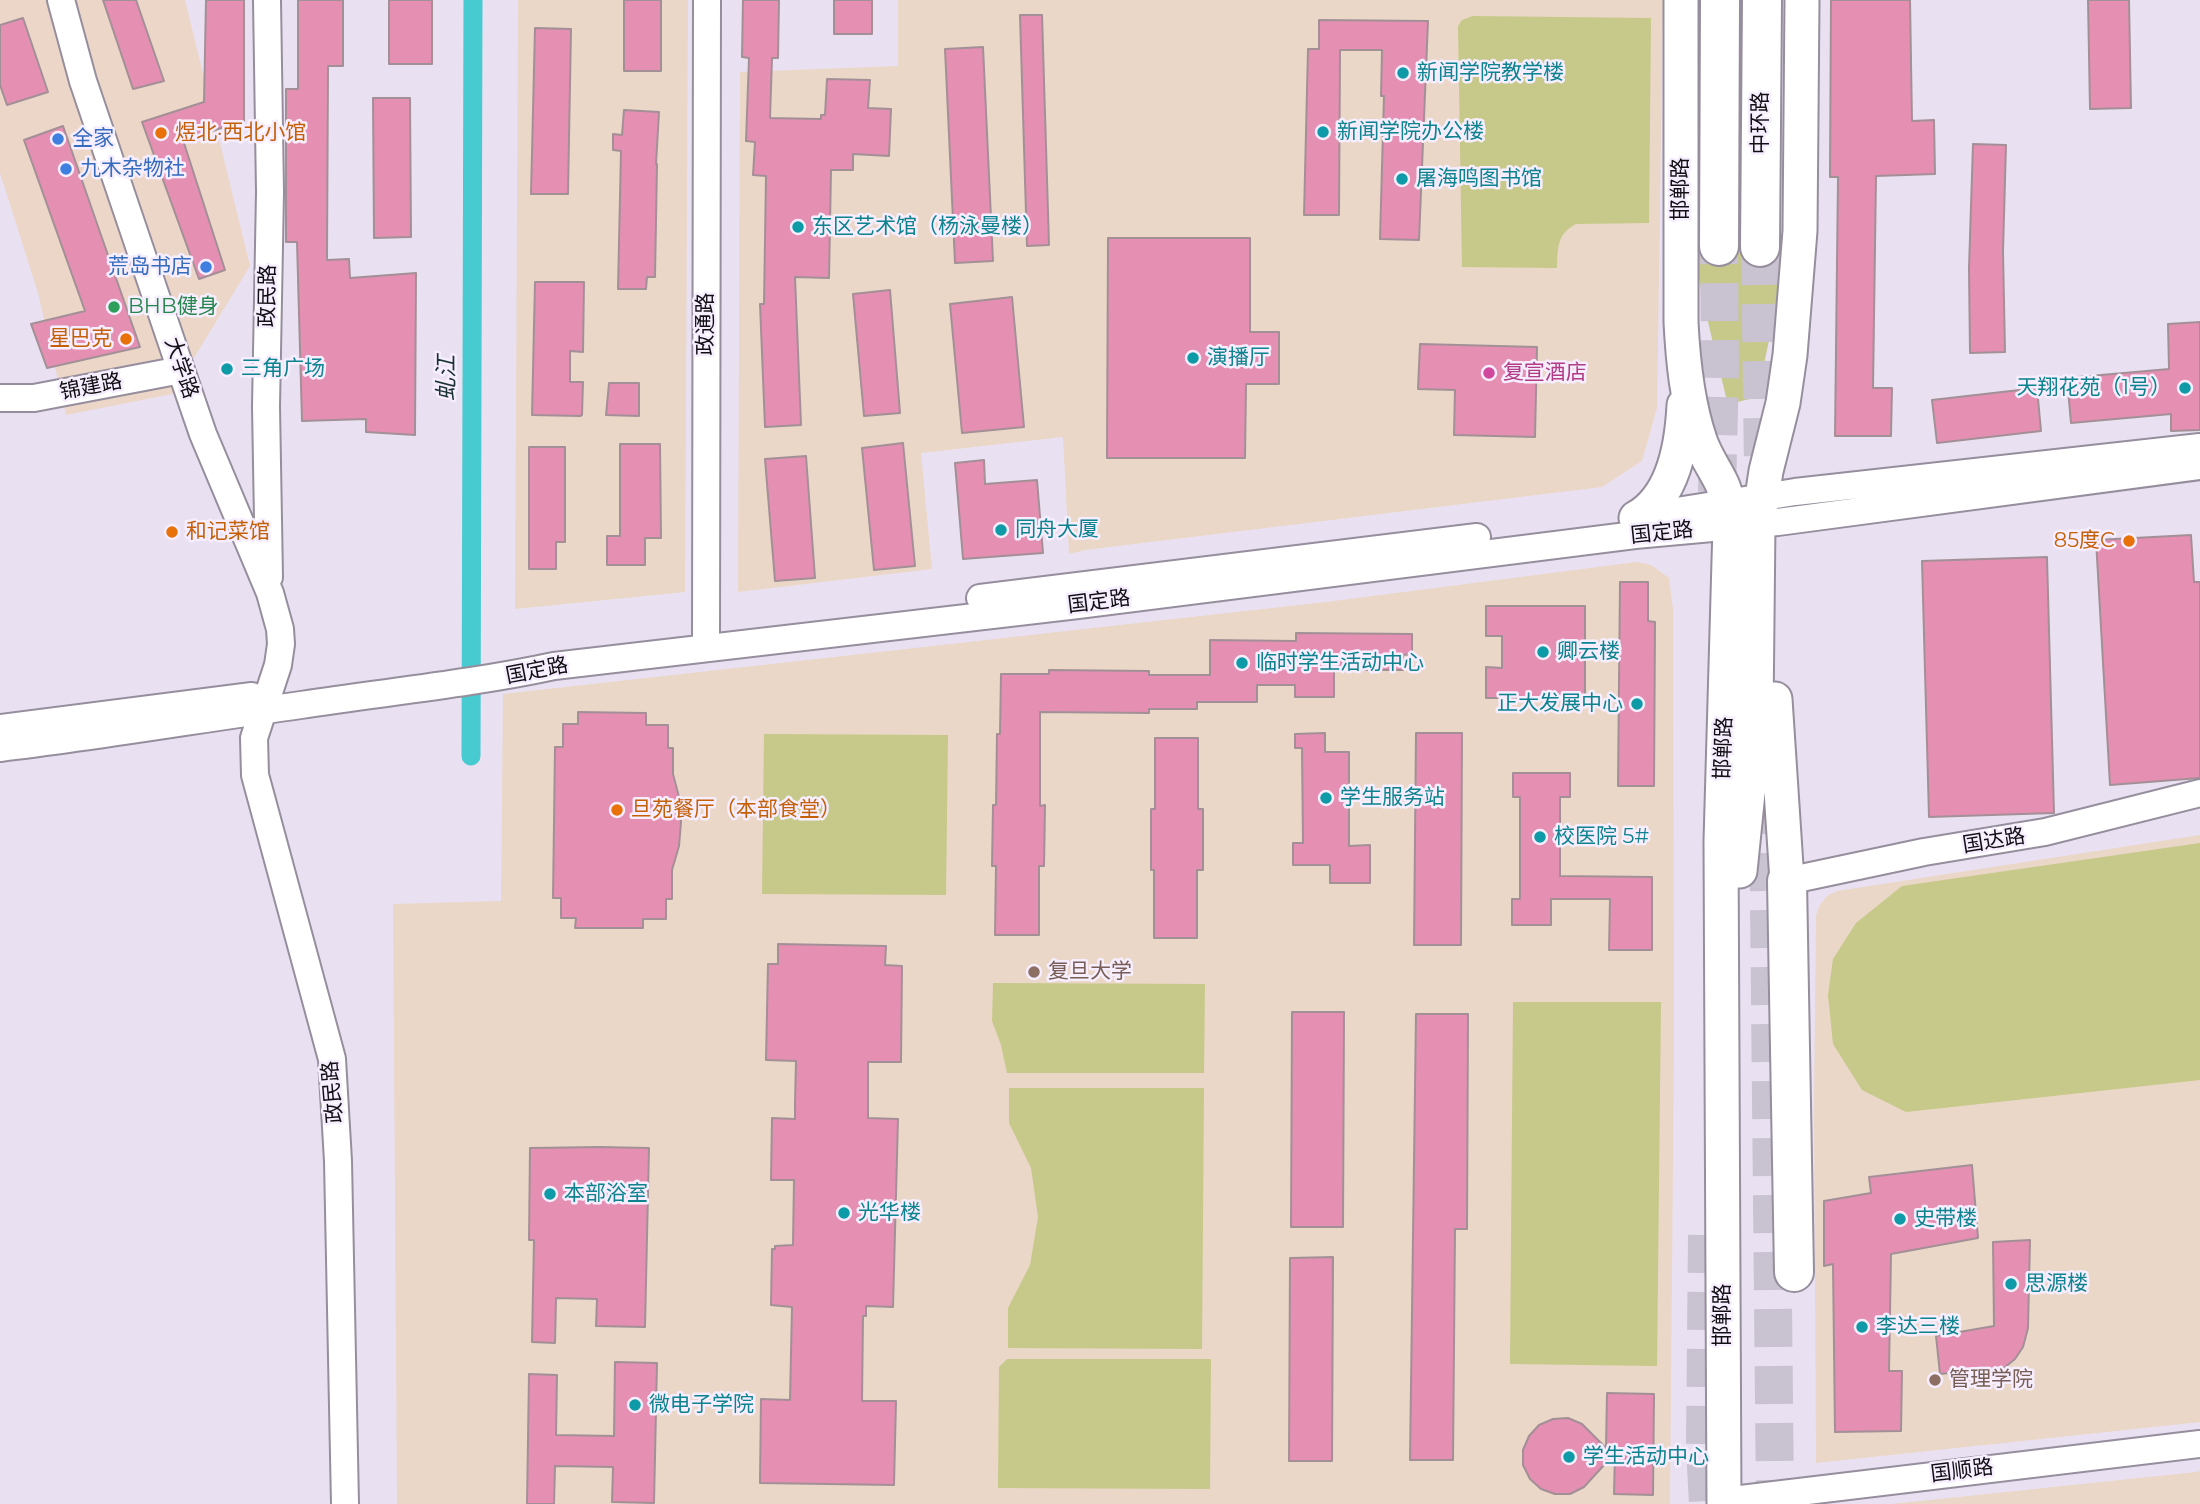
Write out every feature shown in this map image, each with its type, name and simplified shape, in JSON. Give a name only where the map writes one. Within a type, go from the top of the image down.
[{"type":"highway","name":"中环路","points":[[1719,246],[1720,0]]},
{"type":"highway","name":"中环路","points":[[1760,247],[1762,0]]},
{"type":"highway","points":[[1787,881],[1794,1272]]},
{"type":"main road","name":"邯郸路","points":[[1681,0],[1681,322],[1684,364],[1690,406],[1700,439],[1722,484],[1756,511],[1776,724],[1787,881]]},
{"type":"main road","name":"邯郸路","points":[[1734,1502],[1739,896],[1756,714],[1756,511],[1783,403],[1800,231],[1802,0]]},
{"type":"main road","points":[[1636,518],[1654,505],[1669,480],[1675,463],[1684,408],[1684,364]]},
{"type":"street","name":"大学路","points":[[61,0],[83,81],[181,370],[204,434],[270,593],[280,629],[281,644],[266,702]]},
{"type":"street","name":"政民路","points":[[267,0],[270,192],[267,418],[270,593]]},
{"type":"street","name":"政通路","points":[[705,641],[707,0]]},
{"type":"street","name":"锦建路","points":[[0,398],[34,398],[181,370]]},
{"type":"street","name":"国定路","points":[[0,728],[266,702],[493,670],[548,650],[705,641],[1374,569],[1635,535],[1756,511],[2200,447]]},
{"type":"street","name":"国定路","points":[[705,641],[1175,573],[1636,518],[1756,511],[2200,466]]},
{"type":"street","name":"政民路","points":[[266,702],[254,738],[255,775],[332,1059],[338,1161],[345,1504]]},
{"type":"street","name":"国定路","points":[[0,748],[116,734],[266,702]]},
{"type":"street","name":"国达路","points":[[1787,881],[1924,852],[2045,832],[2200,793]]},
{"type":"street","name":"国顺路","points":[[1734,1502],[1800,1490],[2200,1444]]},
{"type":"shaded area","points":[[0,0],[185,0],[250,266],[172,394],[66,415],[38,293],[0,173]]},
{"type":"shaded area","points":[[518,0],[688,0],[685,592],[515,609]]},
{"type":"shaded area","points":[[898,0],[1663,0],[1657,408],[1642,461],[1602,487],[1069,554],[1063,437],[921,453],[932,569],[738,592],[740,72],[898,66]]},
{"type":"shaded area","name":"复旦大学","points":[[1637,562],[1651,565],[1669,578],[1673,610],[1674,1039],[1670,1504],[397,1504],[393,904],[501,901],[503,694],[1326,602]]},
{"type":"shaded area","points":[[2200,835],[2200,1422],[1816,1463],[1814,1105],[1816,915],[1820,905],[1827,896],[1837,891]]},
{"type":"shaded area","points":[[2200,1471],[2200,1504],[1892,1504],[2196,1472]]},
{"type":"green space","points":[[1473,16],[1651,18],[1649,223],[1576,224],[1561,237],[1557,268],[1462,267],[1458,26],[1462,20]]},
{"type":"green space","points":[[1783,246],[1777,301],[1759,389],[1754,398],[1733,403],[1726,397],[1693,247]]},
{"type":"green space","points":[[764,734],[948,735],[946,895],[762,894]]},
{"type":"green space","points":[[2200,843],[2200,1080],[1906,1112],[1862,1090],[1833,1044],[1828,995],[1833,959],[1856,923],[1902,886]]},
{"type":"green space","points":[[993,983],[1205,984],[1204,1073],[1007,1073],[992,1021]]},
{"type":"green space","points":[[1513,1002],[1661,1002],[1657,1366],[1510,1364]]},
{"type":"green space","points":[[1009,1088],[1204,1088],[1202,1349],[1008,1348],[1008,1308],[1030,1265],[1038,1217],[1031,1168],[1009,1123]]},
{"type":"green space","points":[[1007,1359],[1211,1359],[1210,1489],[998,1488],[999,1367]]},
{"type":"building","points":[[103,0],[136,0],[164,81],[133,89]]},
{"type":"building","points":[[206,0],[244,0],[244,121],[183,140],[225,270],[199,279],[142,122],[204,102]]},
{"type":"building","points":[[298,0],[343,0],[343,66],[328,66],[327,260],[349,259],[350,278],[416,273],[415,435],[366,432],[366,419],[302,421],[297,242],[286,242],[286,89],[298,89]]},
{"type":"building","points":[[389,0],[432,0],[432,64],[389,64]]},
{"type":"building","points":[[624,0],[661,0],[661,71],[624,71]]},
{"type":"building","points":[[743,0],[779,0],[778,58],[772,58],[770,118],[821,119],[821,115],[825,115],[827,79],[870,80],[868,108],[891,109],[889,156],[853,154],[853,170],[831,170],[829,278],[795,277],[801,425],[765,427],[760,304],[764,304],[766,176],[753,175],[755,142],[746,141],[749,58],[742,57]]},
{"type":"building","points":[[834,0],[872,0],[872,34],[834,34]]},
{"type":"building","points":[[1831,0],[1910,0],[1912,121],[1934,120],[1935,174],[1876,176],[1873,388],[1892,388],[1891,436],[1835,436],[1838,177],[1830,177]]},
{"type":"building","points":[[2088,0],[2129,0],[2131,108],[2090,109]]},
{"type":"building","points":[[1020,15],[1042,15],[1049,245],[1027,246]]},
{"type":"building","points":[[23,18],[48,92],[7,105],[0,85],[0,25]]},
{"type":"building","points":[[1319,20],[1428,21],[1419,240],[1380,239],[1384,96],[1381,96],[1382,50],[1340,50],[1339,215],[1304,215],[1308,49],[1319,49]]},
{"type":"building","points":[[535,28],[571,29],[568,194],[531,194]]},
{"type":"building","points":[[983,47],[993,261],[955,263],[945,49]]},
{"type":"building","points":[[373,98],[410,98],[411,237],[374,238]]},
{"type":"building","points":[[624,110],[659,112],[655,277],[647,277],[646,289],[618,289],[621,151],[613,150],[613,134],[622,135]]},
{"type":"building","points":[[63,126],[140,347],[47,368],[31,324],[85,311],[24,140]]},
{"type":"building","points":[[1973,144],[2006,145],[2003,251],[2005,352],[1970,353],[1969,268]]},
{"type":"building","name":"演播厅","points":[[1108,238],[1250,238],[1250,332],[1279,332],[1279,384],[1246,384],[1245,458],[1107,458]]},
{"type":"building","points":[[535,282],[584,282],[583,352],[570,351],[570,382],[583,382],[580,416],[532,415]]},
{"type":"building","points":[[890,290],[900,413],[864,416],[853,294]]},
{"type":"building","points":[[1012,297],[1024,427],[962,433],[950,304]]},
{"type":"building","points":[[2200,322],[2200,430],[2171,431],[2171,414],[2071,423],[2067,378],[2169,369],[2168,324]]},
{"type":"building","points":[[1420,344],[1537,347],[1535,437],[1454,435],[1455,390],[1418,389]]},
{"type":"building","points":[[609,383],[639,383],[639,416],[606,415]]},
{"type":"building","points":[[2037,388],[2041,431],[1937,443],[1932,400]]},
{"type":"building","points":[[903,443],[915,566],[874,570],[862,448]]},
{"type":"building","points":[[620,444],[660,444],[661,538],[645,538],[645,565],[607,565],[607,536],[620,536]]},
{"type":"building","points":[[529,447],[565,447],[565,542],[556,542],[556,569],[529,569]]},
{"type":"building","points":[[806,456],[815,578],[775,581],[765,459]]},
{"type":"building","name":"同舟大厦","points":[[984,460],[985,484],[1037,480],[1043,553],[963,559],[955,463]]},
{"type":"building","points":[[2191,535],[2194,582],[2200,582],[2200,778],[2110,785],[2096,540]]},
{"type":"building","points":[[2047,557],[2054,813],[1929,817],[1922,561]]},
{"type":"building","name":"正大发展中心","points":[[1620,582],[1648,582],[1648,621],[1655,622],[1654,786],[1618,786]]},
{"type":"building","name":"卿云楼","points":[[1486,606],[1585,606],[1585,698],[1486,698],[1486,667],[1502,668],[1502,636],[1486,636]]},
{"type":"building","points":[[1296,633],[1412,634],[1412,654],[1403,655],[1403,670],[1334,670],[1334,697],[1295,697],[1295,685],[1257,685],[1257,702],[1197,702],[1197,709],[1149,709],[1149,713],[1040,712],[1040,806],[1045,805],[1044,866],[1039,866],[1039,935],[995,935],[993,805],[996,805],[1001,674],[1049,674],[1049,670],[1149,671],[1149,675],[1210,675],[1210,640],[1296,641]]},
{"type":"building","name":"旦苑餐厅（本部食堂）","points":[[578,712],[646,713],[646,725],[668,725],[668,748],[673,748],[673,774],[679,797],[679,846],[672,870],[672,899],[666,899],[666,919],[643,919],[643,928],[575,928],[576,918],[561,918],[561,898],[553,898],[555,747],[563,747],[563,724],[578,724]]},
{"type":"building","name":"学生服务站","points":[[1325,733],[1325,752],[1349,752],[1349,846],[1370,845],[1370,883],[1330,883],[1330,865],[1293,865],[1293,843],[1303,843],[1302,748],[1295,748],[1295,734]]},
{"type":"building","points":[[1416,733],[1462,733],[1461,945],[1414,945]]},
{"type":"building","points":[[1155,738],[1198,738],[1198,809],[1203,809],[1203,870],[1197,870],[1197,938],[1154,938],[1151,809],[1155,809]]},
{"type":"building","name":"校医院 5#","points":[[1513,773],[1570,773],[1570,797],[1560,797],[1560,876],[1652,877],[1652,950],[1609,950],[1610,899],[1551,899],[1551,925],[1512,925],[1512,899],[1520,899],[1520,797],[1513,797]]},
{"type":"building","name":"光华楼","points":[[778,944],[886,946],[885,965],[902,966],[901,1062],[868,1062],[868,1118],[898,1119],[893,1307],[866,1306],[866,1316],[863,1316],[862,1401],[896,1401],[894,1485],[760,1483],[761,1399],[790,1400],[792,1307],[771,1305],[772,1249],[775,1249],[775,1246],[793,1245],[794,1180],[771,1180],[772,1118],[795,1119],[796,1061],[766,1060],[768,964],[778,964]]},
{"type":"building","points":[[1292,1012],[1344,1012],[1343,1227],[1291,1227]]},
{"type":"building","points":[[1416,1014],[1468,1014],[1467,1229],[1455,1229],[1453,1460],[1410,1460]]},
{"type":"building","points":[[530,1148],[649,1148],[645,1327],[596,1326],[597,1299],[556,1298],[555,1343],[532,1342],[534,1240],[529,1240]]},
{"type":"building","points":[[1972,1165],[1978,1238],[1891,1254],[1889,1371],[1902,1371],[1901,1431],[1835,1432],[1833,1264],[1824,1266],[1824,1201],[1871,1193],[1869,1177]]},
{"type":"building","name":"思源楼","points":[[2030,1240],[2028,1328],[2023,1347],[2015,1359],[2004,1368],[1940,1374],[1936,1336],[1994,1326],[1993,1242]]},
{"type":"building","points":[[1333,1257],[1332,1461],[1289,1461],[1290,1258]]},
{"type":"building","name":"微电子学院","points":[[615,1362],[657,1363],[654,1503],[612,1502],[613,1467],[555,1466],[554,1504],[527,1504],[529,1374],[557,1375],[556,1435],[614,1436]]},
{"type":"building","points":[[1607,1393],[1654,1394],[1653,1495],[1614,1494],[1615,1453],[1584,1487],[1570,1494],[1555,1494],[1541,1489],[1530,1479],[1523,1465],[1523,1450],[1529,1436],[1539,1425],[1553,1419],[1568,1418],[1582,1424],[1606,1448]]},
{"type":"waterway","name":"虬江","points":[[471,756],[473,0]]},
{"type":"tunnel","points":[[1717,492],[1719,246]]},
{"type":"tunnel","points":[[1760,247],[1763,469]]},
{"type":"tunnel","points":[[1768,796],[1775,1504]]},
{"type":"tunnel","points":[[1707,1235],[1705,1447],[1708,1504]]},
{"type":"place","name":"新闻学院教学楼","points":[[1403,73]]},
{"type":"place","name":"新闻学院办公楼","points":[[1323,132]]},
{"type":"place","name":"煜北·西北小馆","points":[[161,133]]},
{"type":"place","name":"全家","points":[[58,139]]},
{"type":"place","name":"九木杂物社","points":[[66,169]]},
{"type":"place","name":"屠海鸣图书馆","points":[[1402,179]]},
{"type":"place","name":"东区艺术馆（杨泳曼楼）","points":[[798,227]]},
{"type":"place","name":"荒岛书店","points":[[206,267]]},
{"type":"place","name":"BHB健身","points":[[114,307]]},
{"type":"place","name":"星巴克","points":[[126,339]]},
{"type":"place","name":"演播厅","points":[[1193,358]]},
{"type":"place","name":"三角广场","points":[[227,369]]},
{"type":"place","name":"复宣酒店","points":[[1489,373]]},
{"type":"place","name":"天翔花苑（1号）","points":[[2185,388]]},
{"type":"place","name":"同舟大厦","points":[[1001,530]]},
{"type":"place","name":"和记菜馆","points":[[172,532]]},
{"type":"place","name":"85度C","points":[[2129,541]]},
{"type":"place","name":"卿云楼","points":[[1543,652]]},
{"type":"place","name":"临时学生活动中心","points":[[1242,663]]},
{"type":"place","name":"正大发展中心","points":[[1637,704]]},
{"type":"place","name":"学生服务站","points":[[1326,798]]},
{"type":"place","name":"旦苑餐厅（本部食堂）","points":[[617,810]]},
{"type":"place","name":"校医院 5#","points":[[1540,837]]},
{"type":"place","name":"复旦大学","points":[[1034,972]]},
{"type":"place","name":"本部浴室","points":[[550,1194]]},
{"type":"place","name":"光华楼","points":[[844,1213]]},
{"type":"place","name":"史带楼","points":[[1900,1219]]},
{"type":"place","name":"思源楼","points":[[2011,1284]]},
{"type":"place","name":"李达三楼","points":[[1862,1327]]},
{"type":"place","name":"管理学院","points":[[1935,1380]]},
{"type":"place","name":"微电子学院","points":[[635,1405]]},
{"type":"place","name":"学生活动中心","points":[[1569,1457]]}]
